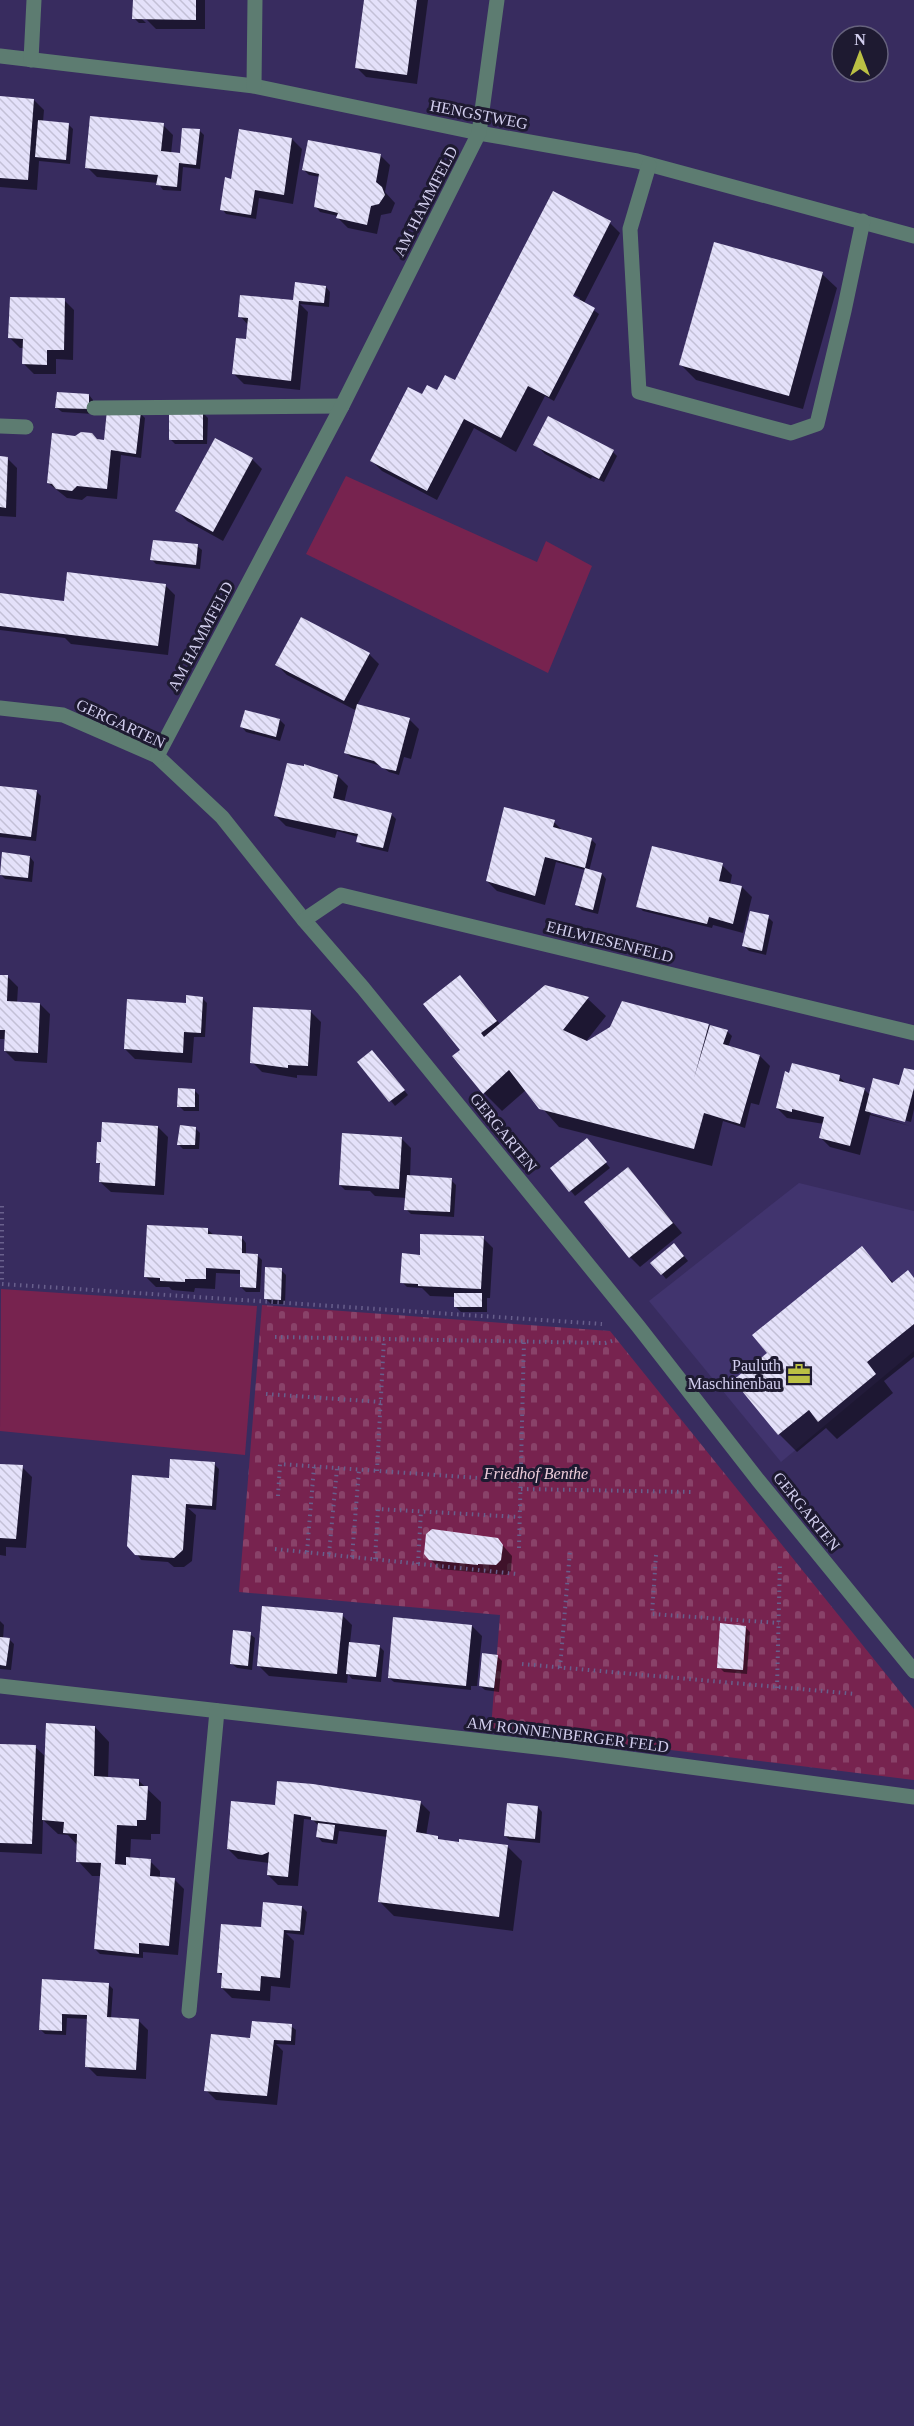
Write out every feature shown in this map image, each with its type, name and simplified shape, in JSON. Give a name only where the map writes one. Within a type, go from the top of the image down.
[{"type":"street","points":[[32,60],[34,0]]},
{"type":"street","points":[[254,86],[255,0]]},
{"type":"street","name":"AM HAMMFELD","points":[[157,756],[342,406],[479,133],[497,0]]},
{"type":"street","name":"HENGSTWEG","points":[[0,56],[254,86],[479,133],[649,165],[914,236]]},
{"type":"street","points":[[649,165],[630,229],[639,392],[677,404],[791,433],[817,424],[844,311],[862,221]]},
{"type":"street","points":[[94,408],[342,406]]},
{"type":"street","points":[[0,426],[26,427]]},
{"type":"street","name":"GERGARTEN","points":[[0,708],[63,715],[157,756],[222,817],[640,1329],[758,1480],[914,1671]]},
{"type":"street","name":"EHLWIESENFELD","points":[[304,920],[341,895],[914,1033]]},
{"type":"street","name":"AM RONNENBERGER FELD","points":[[0,1686],[553,1749],[914,1797]]},
{"type":"street","points":[[189,2011],[216,1712]]},
{"type":"path","points":[[2,1206],[2,1284],[640,1329]]},
{"type":"path","points":[[276,1337],[605,1343],[640,1329]]},
{"type":"path","points":[[377,1471],[384,1339]]},
{"type":"path","points":[[519,1548],[525,1341]]},
{"type":"path","points":[[266,1394],[381,1402]]},
{"type":"path","points":[[278,1496],[280,1464],[521,1481]]},
{"type":"path","points":[[307,1552],[314,1467]]},
{"type":"path","points":[[329,1554],[337,1468]]},
{"type":"path","points":[[352,1557],[359,1470]]},
{"type":"path","points":[[521,1489],[692,1492]]},
{"type":"path","points":[[375,1559],[378,1509],[520,1517]]},
{"type":"path","points":[[418,1564],[421,1511]]},
{"type":"path","points":[[275,1549],[517,1574]]},
{"type":"path","points":[[560,1668],[570,1551]]},
{"type":"path","points":[[656,1555],[652,1614],[779,1623]]},
{"type":"path","points":[[777,1688],[780,1562]]},
{"type":"path","points":[[522,1664],[856,1695]]},
{"type":"shaded area","points":[[799,1183],[914,1211],[914,1351],[781,1462],[649,1301]]},
{"type":"green space","points":[[346,476],[537,562],[546,541],[592,566],[548,673],[306,554]]},
{"type":"green space","points":[[1,1289],[257,1306],[245,1455],[0,1431]]},
{"type":"green space","name":"Friedhof Benthe","points":[[262,1305],[610,1331],[914,1709],[914,1780],[491,1728],[500,1615],[239,1592]]},
{"type":"building","points":[[133,0],[196,0],[196,20],[132,19]]},
{"type":"building","points":[[364,0],[417,0],[407,75],[355,68]]},
{"type":"building","points":[[0,96],[34,99],[28,180],[0,178]]},
{"type":"building","points":[[90,116],[164,123],[161,151],[180,153],[182,128],[200,129],[196,165],[179,163],[177,187],[156,185],[158,175],[85,168]]},
{"type":"building","points":[[38,120],[69,123],[66,160],[35,157]]},
{"type":"building","points":[[239,129],[292,138],[284,195],[255,190],[251,215],[220,210],[225,177],[231,179]]},
{"type":"building","points":[[308,140],[381,154],[376,182],[382,187],[385,195],[379,204],[371,206],[367,225],[336,218],[338,213],[314,207],[319,174],[302,170]]},
{"type":"building","points":[[553,191],[611,221],[573,296],[595,308],[549,397],[528,386],[501,438],[464,419],[427,491],[370,461],[408,387],[422,394],[427,385],[437,390],[445,375],[455,380]]},
{"type":"building","points":[[714,242],[823,272],[789,396],[679,365]]},
{"type":"building","points":[[295,282],[326,286],[324,303],[299,301],[291,381],[232,374],[236,338],[246,339],[248,318],[238,317],[240,295],[293,300]]},
{"type":"building","points":[[10,297],[65,298],[64,350],[47,350],[47,365],[22,364],[23,339],[8,338]]},
{"type":"building","points":[[57,392],[89,394],[89,409],[55,408]]},
{"type":"building","points":[[107,410],[141,411],[136,454],[111,450],[107,489],[77,486],[72,491],[56,489],[52,484],[47,483],[52,433],[75,436],[81,432],[92,433],[97,439],[104,440]]},
{"type":"building","points":[[169,411],[203,411],[203,440],[169,440]]},
{"type":"building","points":[[548,416],[614,450],[599,479],[533,445]]},
{"type":"building","points":[[215,438],[253,458],[213,532],[175,511]]},
{"type":"building","points":[[0,456],[8,457],[6,508],[0,507]]},
{"type":"building","points":[[153,540],[198,544],[196,565],[150,560]]},
{"type":"building","points":[[67,572],[166,584],[158,646],[0,626],[0,593],[64,601]]},
{"type":"building","points":[[301,617],[370,653],[344,701],[275,665]]},
{"type":"building","points":[[357,704],[410,718],[396,771],[382,768],[374,761],[344,753]]},
{"type":"building","points":[[245,710],[280,719],[276,737],[240,727]]},
{"type":"building","points":[[287,763],[304,766],[304,764],[338,775],[333,798],[392,813],[383,848],[356,842],[358,834],[274,816]]},
{"type":"building","points":[[0,786],[37,790],[31,837],[0,833]]},
{"type":"building","points":[[504,807],[555,820],[553,827],[592,838],[585,868],[545,857],[535,896],[486,881]]},
{"type":"building","points":[[652,846],[723,863],[719,881],[742,886],[733,924],[709,917],[707,924],[636,907]]},
{"type":"building","points":[[2,852],[30,856],[28,878],[0,875]]},
{"type":"building","points":[[585,868],[602,873],[593,910],[575,905]]},
{"type":"building","points":[[750,911],[769,915],[762,951],[742,946]]},
{"type":"building","points":[[0,975],[8,975],[7,1001],[40,1003],[38,1053],[4,1051],[5,1030],[0,1030]]},
{"type":"building","points":[[460,975],[497,1021],[481,1033],[484,1037],[545,985],[589,997],[563,1030],[587,1041],[610,1027],[622,1001],[709,1024],[694,1078],[710,1025],[728,1030],[723,1044],[760,1055],[740,1124],[704,1113],[694,1149],[539,1109],[509,1070],[483,1094],[452,1056],[460,1050],[423,1004]]},
{"type":"building","points":[[186,995],[203,997],[201,1033],[184,1032],[183,1053],[124,1049],[127,999],[186,1003]]},
{"type":"building","points":[[253,1007],[311,1010],[308,1066],[288,1065],[288,1068],[250,1063]]},
{"type":"building","points":[[372,1050],[405,1090],[389,1102],[357,1062]]},
{"type":"building","points":[[792,1063],[840,1075],[839,1081],[865,1088],[850,1146],[819,1138],[824,1117],[792,1109],[792,1112],[776,1108],[785,1071],[789,1073]]},
{"type":"building","points":[[904,1068],[914,1070],[914,1088],[905,1122],[865,1111],[873,1078],[899,1085]]},
{"type":"building","points":[[178,1088],[195,1089],[195,1107],[177,1107]]},
{"type":"building","points":[[102,1122],[158,1126],[155,1186],[99,1182],[100,1163],[96,1163],[97,1142],[101,1142]]},
{"type":"building","points":[[180,1125],[196,1127],[195,1145],[177,1145]]},
{"type":"building","points":[[342,1133],[402,1137],[399,1189],[339,1185]]},
{"type":"building","points":[[587,1138],[607,1162],[569,1192],[550,1168]]},
{"type":"building","points":[[628,1167],[673,1223],[629,1258],[584,1202]]},
{"type":"building","points":[[407,1175],[452,1178],[450,1212],[404,1210]]},
{"type":"building","points":[[147,1225],[208,1228],[208,1234],[242,1236],[242,1253],[258,1254],[256,1288],[240,1287],[240,1270],[206,1268],[206,1279],[185,1279],[185,1282],[160,1281],[160,1278],[144,1277]]},
{"type":"building","points":[[420,1234],[484,1236],[481,1289],[400,1283],[402,1253],[420,1255]]},
{"type":"building","points":[[674,1243],[684,1256],[661,1275],[650,1263]]},
{"type":"building","points":[[862,1246],[892,1283],[908,1270],[914,1278],[914,1324],[867,1362],[876,1374],[818,1422],[809,1410],[778,1435],[733,1380],[767,1353],[752,1335]]},
{"type":"building","points":[[265,1267],[282,1268],[281,1300],[264,1299]]},
{"type":"building","points":[[454,1293],[482,1293],[482,1307],[454,1307]]},
{"type":"building","points":[[170,1459],[215,1462],[212,1506],[186,1504],[183,1550],[174,1558],[135,1555],[127,1546],[132,1475],[169,1478]]},
{"type":"building","points":[[0,1464],[23,1465],[16,1539],[0,1538]]},
{"type":"building","points":[[432,1529],[498,1538],[503,1545],[501,1560],[496,1565],[478,1565],[429,1560],[424,1554],[426,1534]]},
{"type":"building","points":[[262,1606],[343,1613],[337,1674],[257,1666]]},
{"type":"building","points":[[393,1617],[472,1625],[466,1686],[388,1678]]},
{"type":"building","points":[[720,1623],[746,1626],[743,1670],[717,1668]]},
{"type":"building","points":[[233,1630],[251,1632],[248,1666],[230,1664]]},
{"type":"building","points":[[0,1637],[10,1638],[6,1666],[0,1665]]},
{"type":"building","points":[[349,1642],[380,1645],[376,1677],[346,1674]]},
{"type":"building","points":[[482,1653],[498,1655],[494,1688],[479,1686]]},
{"type":"building","points":[[46,1723],[95,1726],[94,1776],[139,1779],[139,1786],[148,1786],[146,1820],[137,1820],[137,1826],[117,1825],[115,1864],[126,1865],[126,1857],[151,1859],[150,1876],[175,1878],[169,1946],[139,1943],[139,1954],[94,1949],[101,1863],[76,1862],[77,1834],[63,1833],[64,1822],[42,1820]]},
{"type":"building","points":[[0,1744],[36,1745],[32,1844],[0,1843]]},
{"type":"building","points":[[277,1781],[313,1784],[421,1801],[416,1832],[438,1836],[438,1839],[459,1842],[459,1839],[508,1845],[499,1917],[378,1902],[387,1830],[311,1820],[311,1817],[294,1814],[288,1877],[267,1875],[269,1852],[262,1855],[227,1849],[231,1801],[275,1805]]},
{"type":"building","points":[[507,1803],[538,1806],[535,1839],[504,1836]]},
{"type":"building","points":[[318,1823],[335,1825],[333,1840],[316,1837]]},
{"type":"building","points":[[263,1902],[302,1906],[300,1931],[284,1930],[280,1978],[261,1976],[260,1991],[221,1988],[222,1973],[217,1973],[221,1924],[261,1927]]},
{"type":"building","points":[[42,1979],[109,1983],[107,2017],[139,2019],[136,2070],[85,2067],[87,2015],[62,2014],[62,2031],[39,2030]]},
{"type":"building","points":[[252,2021],[292,2024],[291,2041],[274,2040],[267,2096],[204,2091],[211,2034],[250,2038]]},
{"type":"place","name":"Pauluth Maschinenbau","points":[[799,1374]]}]
